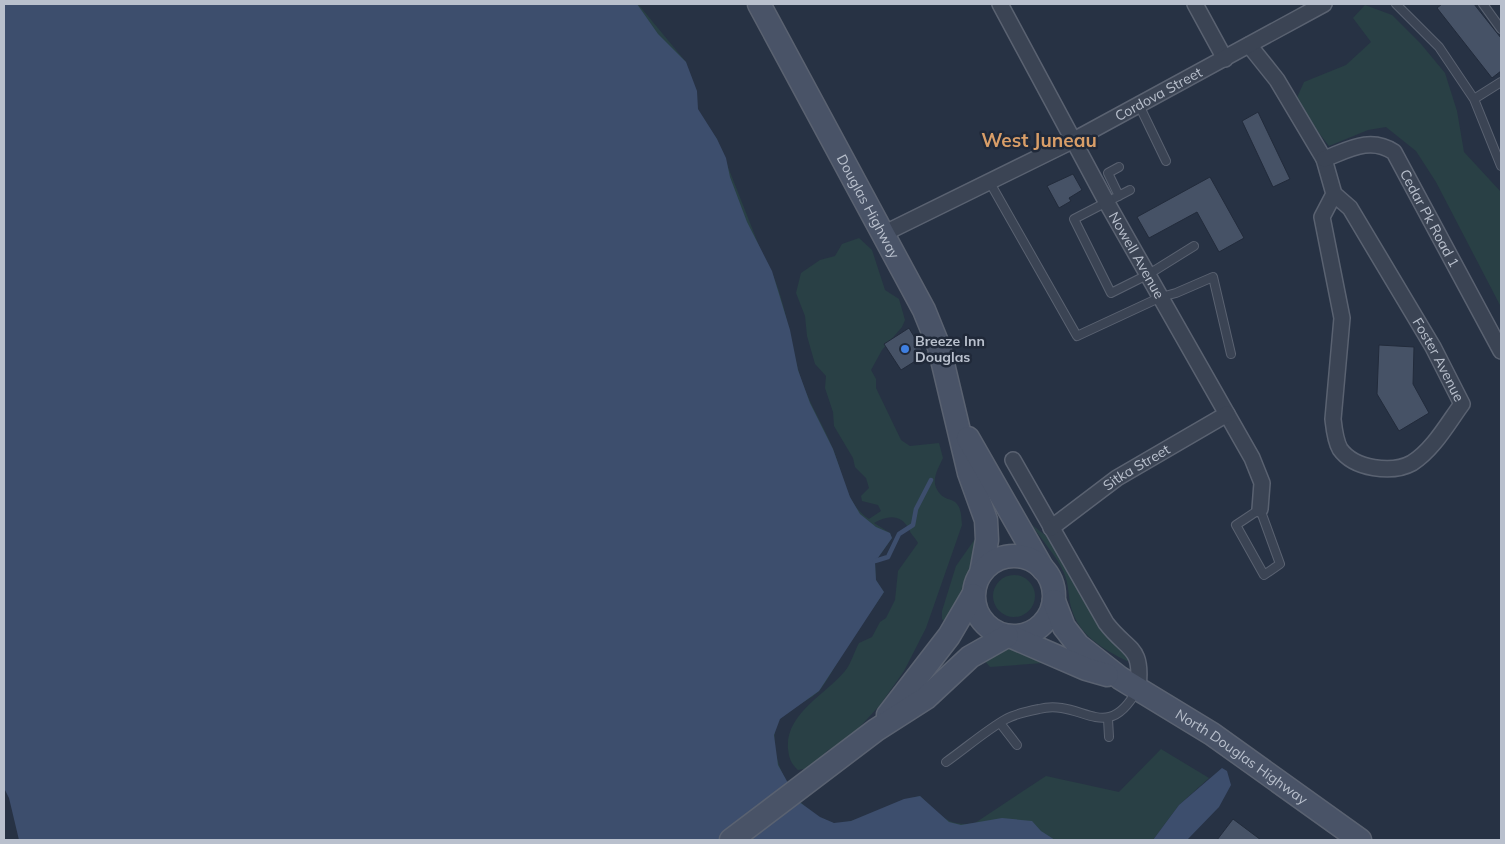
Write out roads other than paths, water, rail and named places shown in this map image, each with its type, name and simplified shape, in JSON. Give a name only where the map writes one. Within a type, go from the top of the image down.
[{"type":"main road","name":"Douglas Highway","points":[[758,4],[924,310],[939,347],[969,473],[986,520],[987,540],[980,573]]},
{"type":"main road","points":[[955,417],[1052,584],[1054,601],[1064,626],[1074,640],[1129,683]]},
{"type":"main road","points":[[876,730],[949,636],[973,595],[980,573],[989,564],[1011,556],[1024,557],[1044,569]]},
{"type":"main road","points":[[973,595],[979,617],[986,626],[1086,669],[1129,683]]},
{"type":"main road","points":[[731,840],[876,730],[926,698],[970,657],[1009,636],[1024,635],[1044,622],[1051,612],[1054,601]]},
{"type":"main road","name":"North Douglas Highway","points":[[1129,683],[1212,734],[1360,840]]},
{"type":"street","name":"Nowell Avenue","points":[[1000,4],[1074,140],[1113,200],[1148,274],[1252,458],[1262,483],[1260,509]]},
{"type":"street","points":[[1195,4],[1225,58]]},
{"type":"street","name":"Cordova Street","points":[[883,234],[1074,140],[1324,4]]},
{"type":"street","points":[[1249,45],[1277,80],[1324,159],[1334,194]]},
{"type":"street","name":"Cedar Pk Road 1","points":[[1324,159],[1365,143],[1386,146],[1394,152],[1501,351]]},
{"type":"street","name":"Foster Avenue","points":[[1334,194],[1350,208],[1433,347],[1462,404],[1429,447],[1412,463],[1394,469],[1375,468],[1357,462],[1341,449],[1335,434],[1333,419],[1342,318],[1322,217],[1334,194]]},
{"type":"street","name":"Sitka Street","points":[[1051,528],[1117,478],[1227,414]]},
{"type":"street","points":[[1013,460],[1106,624],[1115,635],[1132,648],[1139,658],[1140,669],[1129,683]]},
{"type":"lane","points":[[1396,4],[1439,46],[1474,99],[1501,166]]},
{"type":"lane","points":[[1483,4],[1501,29]]},
{"type":"lane","points":[[1474,99],[1501,82]]},
{"type":"lane","points":[[1139,105],[1166,161]]},
{"type":"lane","points":[[1113,200],[1108,173],[1119,167]]},
{"type":"lane","points":[[988,181],[1077,336],[1161,297],[1176,293],[1213,277],[1231,354]]},
{"type":"lane","points":[[1130,190],[1074,219],[1111,292],[1148,274],[1194,246]]},
{"type":"lane","points":[[1260,509],[1280,564],[1264,575],[1236,525],[1260,509]]},
{"type":"lane","points":[[946,762],[1007,718],[1042,708],[1072,710],[1108,719],[1129,705],[1129,683]]},
{"type":"lane","points":[[1108,719],[1109,737]]},
{"type":"lane","points":[[1000,723],[1017,745]]},
{"type":"water","points":[[4,4],[637,4],[658,34],[686,62],[697,91],[698,109],[717,139],[726,158],[730,177],[747,222],[772,271],[790,330],[798,370],[810,403],[833,449],[850,497],[860,514],[876,527],[890,533],[892,538],[875,562],[876,580],[884,592],[819,691],[780,719],[774,735],[778,765],[798,801],[820,817],[834,823],[851,821],[904,799],[920,796],[949,822],[961,825],[1002,818],[1032,821],[1041,831],[1055,840],[19,840],[9,798],[4,788]]},
{"type":"water","points":[[1222,768],[1227,771],[1231,785],[1219,807],[1187,840],[1153,840],[1179,805]]},
{"type":"waterway","points":[[875,561],[888,557],[899,534],[913,525],[916,509],[931,480]]},
{"type":"place","name":"Breeze Inn Douglas","points":[[905,349]]},
{"type":"district","name":"West Juneau","points":[[1039,140]]}]
